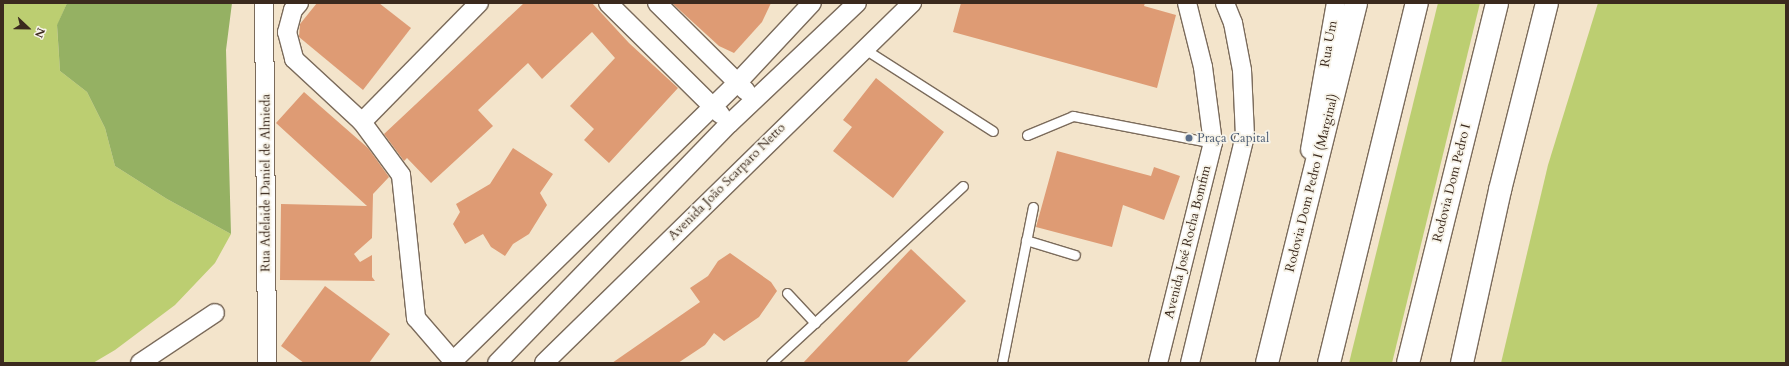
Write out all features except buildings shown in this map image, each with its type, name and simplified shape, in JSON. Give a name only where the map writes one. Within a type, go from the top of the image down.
[{"type":"highway","name":"Rodovia Dom Pedro I (Marginal)","points":[[1267,363],[1356,3]]},
{"type":"highway","points":[[1329,363],[1417,3]]},
{"type":"highway","name":"Rodovia Dom Pedro I","points":[[1408,363],[1497,3]]},
{"type":"highway","points":[[1462,363],[1500,190],[1547,3]]},
{"type":"highway","points":[[1500,190],[1559,3]]},
{"type":"street","name":"Rua Adelaide Daniel de Almieda","points":[[264,3],[268,363]]},
{"type":"street","points":[[299,3],[293,10],[287,32],[294,58],[362,122],[401,175],[416,318],[453,361],[712,105],[738,82],[812,3]]},
{"type":"street","points":[[362,122],[479,3]]},
{"type":"street","points":[[608,3],[712,105],[729,124]]},
{"type":"street","points":[[657,3],[738,82],[753,101]]},
{"type":"street","points":[[497,363],[729,124],[857,3]]},
{"type":"street","name":"Avenida João Scarparo Netto","points":[[544,363],[863,48],[912,3]]},
{"type":"street","name":"Avenida José Rocha Bomfim","points":[[1158,363],[1213,143],[1203,67],[1187,3]]},
{"type":"street","points":[[1190,363],[1246,136],[1242,70],[1233,23],[1225,3]]},
{"type":"street","name":"Rua Um","points":[[1284,298],[1336,3]]},
{"type":"street","points":[[140,363],[215,313]]},
{"type":"lane","points":[[863,48],[993,131]]},
{"type":"lane","points":[[1027,135],[1072,116],[1213,143]]},
{"type":"lane","points":[[771,363],[963,186]]},
{"type":"lane","points":[[1002,363],[1032,207]]},
{"type":"lane","points":[[1026,240],[1075,255]]},
{"type":"lane","points":[[787,293],[814,323]]},
{"type":"green space","points":[[3,3],[67,3],[57,26],[60,71],[87,92],[105,128],[115,166],[167,199],[231,234],[215,263],[175,305],[115,350],[93,363],[3,363]]},
{"type":"green space","points":[[67,3],[232,3],[226,50],[231,234],[167,199],[115,166],[105,128],[87,92],[60,71],[57,25]]},
{"type":"green space","points":[[1438,3],[1480,3],[1392,363],[1349,363]]},
{"type":"green space","points":[[1598,3],[1786,3],[1786,363],[1501,363],[1548,165]]},
{"type":"place","name":"Praça Capital","points":[[1189,138]]}]
